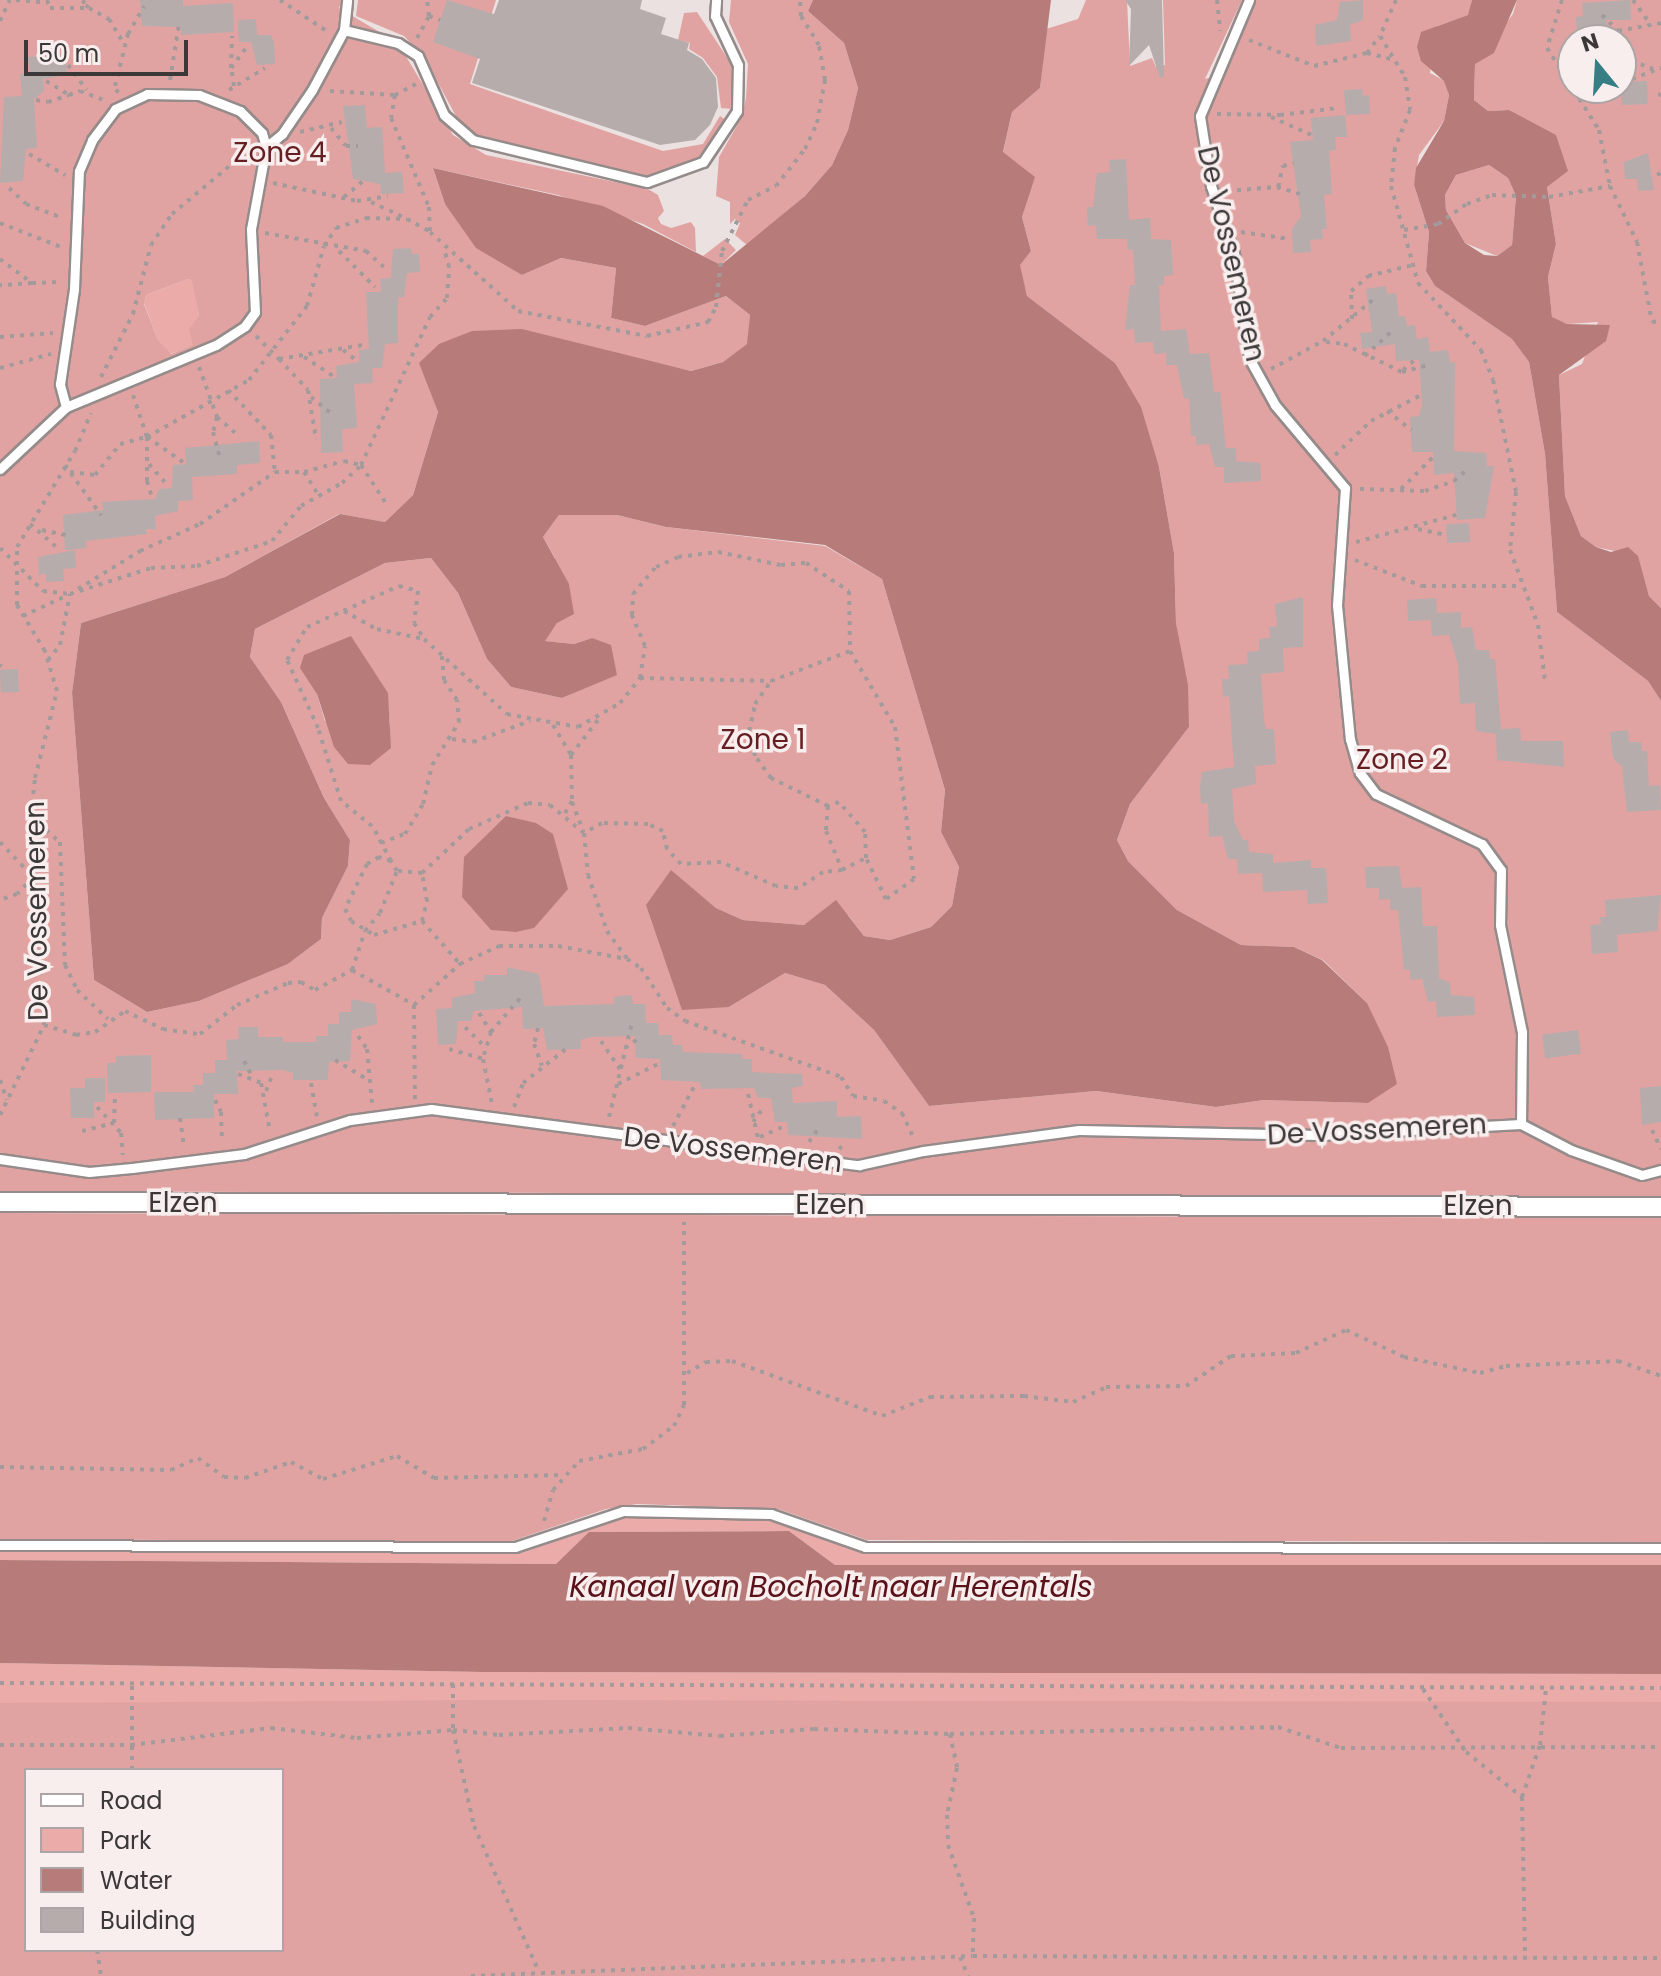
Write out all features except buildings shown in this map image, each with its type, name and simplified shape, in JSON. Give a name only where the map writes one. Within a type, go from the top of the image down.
[{"type":"street","name":"Elzen","points":[[0,1202],[1661,1207]]},
{"type":"lane","points":[[265,142],[282,134],[312,90],[344,30],[347,0]]},
{"type":"lane","points":[[344,30],[410,51],[456,130],[492,148],[647,182],[667,178],[703,162],[737,111],[738,65],[715,16],[716,0]]},
{"type":"lane","name":"De Vossemeren","points":[[1249,0],[1200,116],[1214,196],[1234,254],[1249,358],[1275,405],[1345,488],[1341,544],[1340,665],[1360,773],[1376,794],[1482,844],[1501,870],[1500,925],[1522,1032],[1521,1124]]},
{"type":"lane","points":[[0,469],[66,407],[194,353],[245,326],[255,312],[251,229],[263,181],[265,142],[225,102],[169,93],[119,106],[83,155],[74,223],[74,281],[60,384],[66,407]]},
{"type":"lane","name":"De Vossemeren","points":[[0,1159],[89,1172],[185,1162],[223,1157],[320,1130],[415,1109],[667,1144],[859,1165],[920,1151],[1079,1130],[1319,1135],[1521,1124],[1571,1150],[1642,1175],[1661,1170]]},
{"type":"lane","points":[[0,1545],[515,1547],[623,1511],[771,1514],[865,1547],[1661,1548]]},
{"type":"path","points":[[0,21],[13,0],[47,2],[50,8],[86,8],[109,19],[125,46]]},
{"type":"path","points":[[83,0],[86,8]]},
{"type":"path","points":[[86,8],[92,0]]},
{"type":"path","points":[[280,0],[330,33]]},
{"type":"path","points":[[410,51],[429,16],[427,0]]},
{"type":"path","points":[[263,181],[371,202],[407,219],[430,232],[518,311],[647,336],[708,322],[718,299],[722,251],[748,200],[776,186],[805,149],[817,123],[825,80],[819,45],[801,16],[800,0]]},
{"type":"path","points":[[1367,53],[1380,36],[1396,0]]},
{"type":"path","points":[[1562,0],[1547,48],[1599,130],[1610,186],[1637,242],[1652,322],[1661,321]]},
{"type":"path","points":[[1633,0],[1650,23]]},
{"type":"path","points":[[119,106],[115,86],[125,46],[144,6]]},
{"type":"path","points":[[1602,15],[1618,31],[1661,23]]},
{"type":"path","points":[[429,16],[440,20]]},
{"type":"path","points":[[169,93],[170,54],[179,24]]},
{"type":"path","points":[[1235,35],[1314,66],[1367,53],[1391,59]]},
{"type":"path","points":[[232,36],[234,86]]},
{"type":"path","points":[[1380,36],[1411,93],[1410,110],[1395,148],[1391,186],[1413,265],[1431,301],[1481,350],[1493,380],[1516,492],[1510,550],[1520,586],[1538,625],[1545,681]]},
{"type":"path","points":[[231,68],[247,47]]},
{"type":"path","points":[[1637,63],[1653,69]]},
{"type":"path","points":[[68,65],[88,92],[119,106]]},
{"type":"path","points":[[225,102],[225,92],[265,68]]},
{"type":"path","points":[[1637,77],[1661,68]]},
{"type":"path","points":[[312,90],[395,95],[428,78]]},
{"type":"path","points":[[46,81],[69,95]]},
{"type":"path","points":[[36,100],[48,102],[88,92]]},
{"type":"path","points":[[395,95],[391,118],[429,207],[430,232]]},
{"type":"path","points":[[1200,116],[1268,116],[1338,108]]},
{"type":"path","points":[[1268,116],[1316,137]]},
{"type":"path","points":[[282,134],[331,128],[342,122]]},
{"type":"path","points":[[331,128],[346,146],[358,146]]},
{"type":"path","name":"De Vossemeren","points":[[0,1115],[44,1025],[31,817],[57,691],[48,660],[17,605],[17,547],[88,425],[110,352],[133,314],[151,245],[172,214],[265,142]]},
{"type":"path","points":[[29,154],[78,180]]},
{"type":"path","points":[[1277,187],[1283,166],[1294,163]]},
{"type":"path","points":[[344,197],[364,180]]},
{"type":"path","points":[[1404,230],[1438,224],[1467,204],[1492,195],[1549,197],[1610,186]]},
{"type":"path","points":[[1214,196],[1277,187],[1303,195]]},
{"type":"path","points":[[9,188],[26,204],[74,223]]},
{"type":"path","points":[[371,202],[388,196]]},
{"type":"path","points":[[70,472],[95,475],[120,444],[147,437],[210,398],[249,380],[307,306],[324,246],[336,228],[366,218],[407,219]]},
{"type":"path","points":[[0,223],[75,252]]},
{"type":"path","points":[[251,229],[337,249],[366,251],[386,269]]},
{"type":"path","points":[[1226,230],[1290,239]]},
{"type":"path","points":[[0,548],[43,591],[70,594],[151,568],[197,566],[272,541],[301,506],[361,465],[430,317],[447,298],[449,267],[444,246]]},
{"type":"path","points":[[337,249],[375,287]]},
{"type":"path","points":[[0,259],[32,283]]},
{"type":"path","points":[[1352,320],[1351,291],[1368,276],[1413,265]]},
{"type":"path","points":[[0,285],[74,281]]},
{"type":"path","points":[[1259,375],[1323,341],[1374,299]]},
{"type":"path","points":[[245,326],[279,359],[311,397],[332,414]]},
{"type":"path","points":[[1365,356],[1392,331]]},
{"type":"path","points":[[0,337],[68,333]]},
{"type":"path","points":[[1323,341],[1344,344],[1402,372],[1431,364]]},
{"type":"path","points":[[279,359],[363,345]]},
{"type":"path","points":[[343,350],[356,360]]},
{"type":"path","points":[[0,368],[30,356],[65,352]]},
{"type":"path","points":[[194,353],[217,417],[240,437]]},
{"type":"path","points":[[302,356],[333,376]]},
{"type":"path","points":[[1402,372],[1417,358]]},
{"type":"path","points":[[126,382],[147,437],[152,497]]},
{"type":"path","points":[[228,390],[271,435],[275,472]]},
{"type":"path","points":[[1326,466],[1352,435],[1387,411],[1421,395]]},
{"type":"path","points":[[311,397],[316,439]]},
{"type":"path","points":[[1387,411],[1411,430]]},
{"type":"path","points":[[217,417],[213,432],[219,455]]},
{"type":"path","points":[[147,437],[183,462]]},
{"type":"path","points":[[1401,489],[1436,454]]},
{"type":"path","points":[[23,616],[70,594],[140,551],[200,524],[275,472],[304,472],[344,461],[361,465],[387,505]]},
{"type":"path","points":[[149,464],[169,487]]},
{"type":"path","points":[[65,465],[101,515]]},
{"type":"path","points":[[1345,488],[1425,491],[1454,481],[1468,469]]},
{"type":"path","points":[[304,472],[319,496]]},
{"type":"path","points":[[1341,544],[1417,529],[1456,515]]},
{"type":"path","points":[[30,524],[59,549]]},
{"type":"path","points":[[1417,529],[1447,535]]},
{"type":"path","points":[[39,530],[66,535]]},
{"type":"path","points":[[397,871],[372,826],[341,801],[318,728],[287,660],[307,627],[399,586],[418,591],[414,623],[424,639],[507,714],[553,725],[578,727],[620,703],[640,678],[645,646],[632,615],[633,594],[656,567],[678,557],[718,552],[781,565],[806,563],[849,591],[850,651],[895,727],[895,766],[914,879],[886,899],[866,858],[865,832],[839,802],[828,806],[771,778],[755,756],[749,731],[755,704],[771,681]]},
{"type":"path","points":[[1341,555],[1422,586],[1520,586]]},
{"type":"path","points":[[48,660],[60,645],[70,594]]},
{"type":"path","points":[[342,610],[377,629],[424,639]]},
{"type":"path","points":[[640,678],[771,681],[850,651]]},
{"type":"path","points":[[381,843],[405,834],[423,804],[432,765],[452,739],[459,722],[457,700],[444,680],[442,655]]},
{"type":"path","points":[[571,755],[604,712]]},
{"type":"path","points":[[452,739],[473,742],[532,720]]},
{"type":"path","points":[[553,725],[571,755],[572,801],[584,833],[593,892],[607,931],[627,959],[641,968],[667,1008],[685,1021],[795,1057],[841,1077],[853,1096],[884,1101],[902,1113],[920,1151]]},
{"type":"path","points":[[564,815],[572,801]]},
{"type":"path","points":[[422,873],[437,857],[488,818],[539,802],[564,815],[584,833]]},
{"type":"path","points":[[828,806],[826,831],[842,870]]},
{"type":"path","points":[[31,817],[60,842],[65,965],[77,990],[108,1019]]},
{"type":"path","points":[[584,833],[602,823],[648,824],[663,831],[667,849],[681,864],[721,862],[776,886],[798,888],[823,872],[842,870],[866,858]]},
{"type":"path","points":[[0,842],[33,877],[17,894],[0,900]]},
{"type":"path","points":[[391,861],[379,857],[367,864],[345,909],[365,931],[390,933],[422,921]]},
{"type":"path","points":[[397,871],[422,873]]},
{"type":"path","points":[[44,1025],[76,1035],[95,1032],[108,1019],[125,1011],[163,1029],[200,1034],[237,1005],[288,983],[301,982],[315,990],[352,970],[365,931],[380,913],[397,871]]},
{"type":"path","points":[[422,873],[427,901],[422,921]]},
{"type":"path","points":[[422,921],[460,964]]},
{"type":"path","points":[[415,1109],[414,1005],[460,964],[499,946],[558,946],[627,959]]},
{"type":"path","points":[[352,970],[414,1005]]},
{"type":"path","points":[[492,1118],[493,1091],[483,1059],[491,1032],[522,996]]},
{"type":"path","points":[[479,1013],[491,1032]]},
{"type":"path","points":[[604,1135],[632,1023]]},
{"type":"path","points":[[465,1027],[486,1048]]},
{"type":"path","points":[[538,1028],[534,1044],[542,1066]]},
{"type":"path","points":[[358,1036],[367,1049],[374,1117]]},
{"type":"path","points":[[625,1048],[639,1038]]},
{"type":"path","points":[[601,1041],[621,1071]]},
{"type":"path","points":[[509,1120],[523,1083],[567,1048]]},
{"type":"path","points":[[449,1049],[483,1059]]},
{"type":"path","points":[[335,1060],[368,1080]]},
{"type":"path","points":[[244,1061],[266,1094]]},
{"type":"path","points":[[618,1084],[660,1063]]},
{"type":"path","points":[[238,1074],[253,1078]]},
{"type":"path","points":[[272,1145],[266,1094],[273,1074]]},
{"type":"path","points":[[0,1080],[7,1100]]},
{"type":"path","points":[[311,1083],[320,1130]]},
{"type":"path","points":[[667,1144],[696,1083]]},
{"type":"path","points":[[748,1094],[763,1156]]},
{"type":"path","points":[[115,1096],[114,1123],[125,1169]]},
{"type":"path","points":[[215,1100],[221,1112],[223,1157]]},
{"type":"path","points":[[97,1107],[114,1123]]},
{"type":"path","points":[[753,1122],[764,1107]]},
{"type":"path","points":[[180,1118],[185,1162]]},
{"type":"path","points":[[82,1131],[114,1123]]},
{"type":"path","points":[[758,1138],[782,1127]]},
{"type":"path","points":[[1652,1130],[1661,1149]]},
{"type":"path","points":[[534,1541],[562,1475],[579,1461],[643,1449],[674,1426],[684,1405],[687,1373],[684,1204]]},
{"type":"path","points":[[687,1373],[706,1362],[732,1361],[882,1416],[930,1397],[1024,1396],[1073,1402],[1106,1387],[1186,1386],[1231,1356],[1296,1353],[1346,1330],[1404,1357],[1480,1373],[1506,1366],[1618,1361],[1661,1376]]},
{"type":"path","points":[[0,1467],[171,1470],[198,1458],[224,1477],[245,1478],[291,1462],[323,1479],[397,1456],[434,1478],[562,1475]]},
{"type":"path","points":[[0,1683],[1661,1688]]},
{"type":"path","points":[[132,1683],[132,1768]]},
{"type":"path","points":[[453,1684],[453,1730],[474,1826],[539,1971]]},
{"type":"path","points":[[1525,1959],[1522,1797],[1540,1745],[1546,1688]]},
{"type":"path","points":[[1423,1689],[1466,1752],[1522,1797]]},
{"type":"path","points":[[0,1745],[131,1745],[271,1728],[357,1738],[453,1730],[499,1735],[628,1728],[720,1736],[814,1729],[950,1734],[1278,1727],[1341,1748],[1466,1752],[1540,1745],[1661,1747]]},
{"type":"path","points":[[950,1734],[957,1768],[947,1815],[948,1845],[974,1918],[973,1956]]},
{"type":"path","points":[[97,1952],[101,1976]]},
{"type":"path","points":[[471,1976],[560,1968],[973,1956],[1661,1958]]},
{"type":"path","points":[[960,1957],[968,1976]]},
{"type":"path","points":[[560,1968],[562,1976]]},
{"type":"green space","points":[[0,0],[342,0],[339,8],[398,43],[453,135],[486,155],[648,189],[658,195],[664,211],[658,218],[661,224],[671,228],[691,222],[695,228],[696,252],[643,224],[558,195],[433,168],[445,204],[522,275],[561,258],[616,268],[611,318],[645,326],[726,296],[750,315],[748,344],[723,362],[691,371],[635,358],[420,363],[438,412],[413,495],[385,522],[339,514],[225,577],[81,623],[72,693],[94,980],[147,1012],[199,1001],[288,964],[321,939],[322,918],[348,866],[350,840],[324,798],[281,702],[250,657],[255,629],[385,563],[431,558],[458,593],[487,659],[511,687],[562,698],[617,674],[592,638],[574,644],[544,641],[557,623],[555,558],[543,537],[559,515],[617,515],[666,527],[825,546],[882,579],[945,790],[941,832],[959,867],[952,906],[931,927],[890,940],[864,936],[848,915],[804,925],[743,920],[716,908],[671,871],[729,1007],[785,973],[825,985],[874,1030],[929,1106],[1096,1091],[1216,1107],[1264,1100],[1368,1103],[1367,1003],[1323,960],[1294,947],[1241,945],[1177,910],[1128,861],[1117,840],[1130,804],[1189,727],[1176,623],[1174,553],[1159,467],[1115,363],[1027,296],[1019,265],[1031,251],[1022,217],[1034,177],[1003,153],[1012,112],[1040,88],[1046,29],[1078,19],[1086,0],[1127,0],[1130,66],[1152,58],[1156,67],[1165,65],[1163,0],[1242,0],[1205,79],[1216,76],[1249,0],[1472,0],[1469,15],[1437,26],[1430,73],[1445,81],[1449,95],[1444,121],[1419,155],[1414,185],[1429,232],[1426,271],[1435,286],[1512,339],[1529,362],[1545,454],[1557,612],[1648,681],[1661,701],[1661,1197],[0,1191]],"holes":[[[188,279],[192,281],[199,316],[189,329],[193,345],[171,354],[158,340],[144,304],[146,295]],[[387,693],[390,725],[325,721],[317,694]]]},
{"type":"green space","points":[[358,0],[496,0],[470,84],[663,151],[703,144],[720,116],[726,120],[691,167],[649,177],[494,144],[464,131],[424,57],[404,36],[356,16]]},
{"type":"green space","points":[[731,0],[813,0],[808,11],[844,43],[858,88],[848,130],[832,165],[805,196],[747,245],[735,235],[740,223],[735,219],[730,224],[730,202],[716,196],[719,157],[742,117],[746,98],[748,64],[729,22]]},
{"type":"green space","points":[[1517,0],[1661,0],[1661,608],[1649,596],[1637,556],[1596,547],[1581,536],[1565,496],[1559,375],[1582,364],[1598,322],[1567,324],[1552,318],[1548,277],[1556,244],[1547,187],[1510,110],[1488,111],[1474,100],[1475,64],[1513,14]]},
{"type":"green space","points":[[697,12],[732,65],[737,91],[732,109],[721,108],[717,77],[703,58],[689,49],[690,43],[678,40],[684,13]]},
{"type":"green space","points":[[1489,165],[1508,178],[1516,196],[1512,245],[1497,256],[1465,243],[1446,210],[1445,195],[1456,175]]},
{"type":"green space","points":[[725,239],[736,250],[721,265],[703,256]]},
{"type":"green space","points":[[188,279],[193,281],[199,316],[193,346],[170,354],[158,340],[144,303],[146,295]]},
{"type":"green space","points":[[0,1213],[1661,1218],[1661,1542],[867,1540],[778,1509],[637,1504],[606,1509],[509,1542],[0,1539]]},
{"type":"green space","points":[[622,1518],[768,1518],[861,1551],[1661,1555],[1661,1565],[835,1565],[789,1531],[590,1532],[556,1564],[0,1560],[0,1550],[518,1554]]},
{"type":"green space","points":[[0,1663],[482,1672],[1661,1674],[1661,1702],[0,1703]]},
{"type":"green space","points":[[486,1700],[1661,1702],[1661,1976],[0,1976],[0,1703]]},
{"type":"water","points":[[813,0],[1051,0],[1040,88],[1012,112],[1003,152],[1035,177],[1022,217],[1031,251],[1020,265],[1027,296],[1115,363],[1141,407],[1159,467],[1174,553],[1176,623],[1188,685],[1189,727],[1130,804],[1117,840],[1128,861],[1177,910],[1241,945],[1294,947],[1322,960],[1367,1003],[1388,1047],[1397,1084],[1368,1103],[1264,1100],[1216,1107],[1096,1091],[929,1106],[874,1030],[825,985],[785,973],[729,1007],[682,1010],[646,905],[671,870],[716,908],[743,920],[804,925],[836,900],[864,936],[890,940],[931,927],[952,906],[959,867],[941,832],[945,790],[882,579],[825,545],[666,527],[617,515],[559,515],[543,537],[569,584],[574,614],[557,623],[545,641],[574,644],[592,638],[611,645],[617,675],[562,698],[511,687],[487,659],[458,593],[431,558],[385,563],[255,629],[250,657],[281,702],[324,798],[350,840],[348,866],[322,918],[321,939],[288,964],[199,1001],[147,1012],[94,980],[72,693],[81,623],[225,577],[340,514],[385,522],[413,495],[438,412],[419,363],[439,344],[472,331],[522,329],[691,371],[723,362],[747,344],[750,315],[726,296],[645,326],[611,318],[616,268],[561,258],[522,275],[476,248],[445,204],[433,168],[603,206],[721,265],[805,196],[832,165],[848,130],[858,88],[844,43],[808,11]]},
{"type":"water","points":[[1472,0],[1517,0],[1494,53],[1475,64],[1474,100],[1488,111],[1509,110],[1556,135],[1568,171],[1547,187],[1556,244],[1548,277],[1552,317],[1567,324],[1610,325],[1606,341],[1559,375],[1565,496],[1581,536],[1596,547],[1611,552],[1628,547],[1638,556],[1649,596],[1661,608],[1661,701],[1648,681],[1557,612],[1545,454],[1529,362],[1512,339],[1435,286],[1426,271],[1429,232],[1414,185],[1416,168],[1444,121],[1449,95],[1444,81],[1421,61],[1417,47],[1421,32],[1468,15]],"holes":[[[1489,165],[1508,178],[1516,196],[1512,245],[1497,256],[1484,255],[1465,243],[1446,210],[1445,195],[1456,175]]]},
{"type":"water","points":[[351,636],[388,693],[391,748],[370,765],[348,764],[334,747],[317,694],[300,668],[304,655]]},
{"type":"water","points":[[506,816],[536,823],[553,834],[568,889],[534,928],[516,932],[491,930],[462,897],[464,857]]},
{"type":"water","name":"Kanaal van Bocholt naar Herentals","points":[[789,1531],[835,1565],[1661,1565],[1661,1674],[482,1672],[0,1663],[0,1560],[556,1564],[589,1532]]},
{"type":"park label","name":"Zone 4","points":[[280,153]]},
{"type":"park label","name":"Zone 1","points":[[763,740]]},
{"type":"park label","name":"Zone 2","points":[[1402,760]]}]
